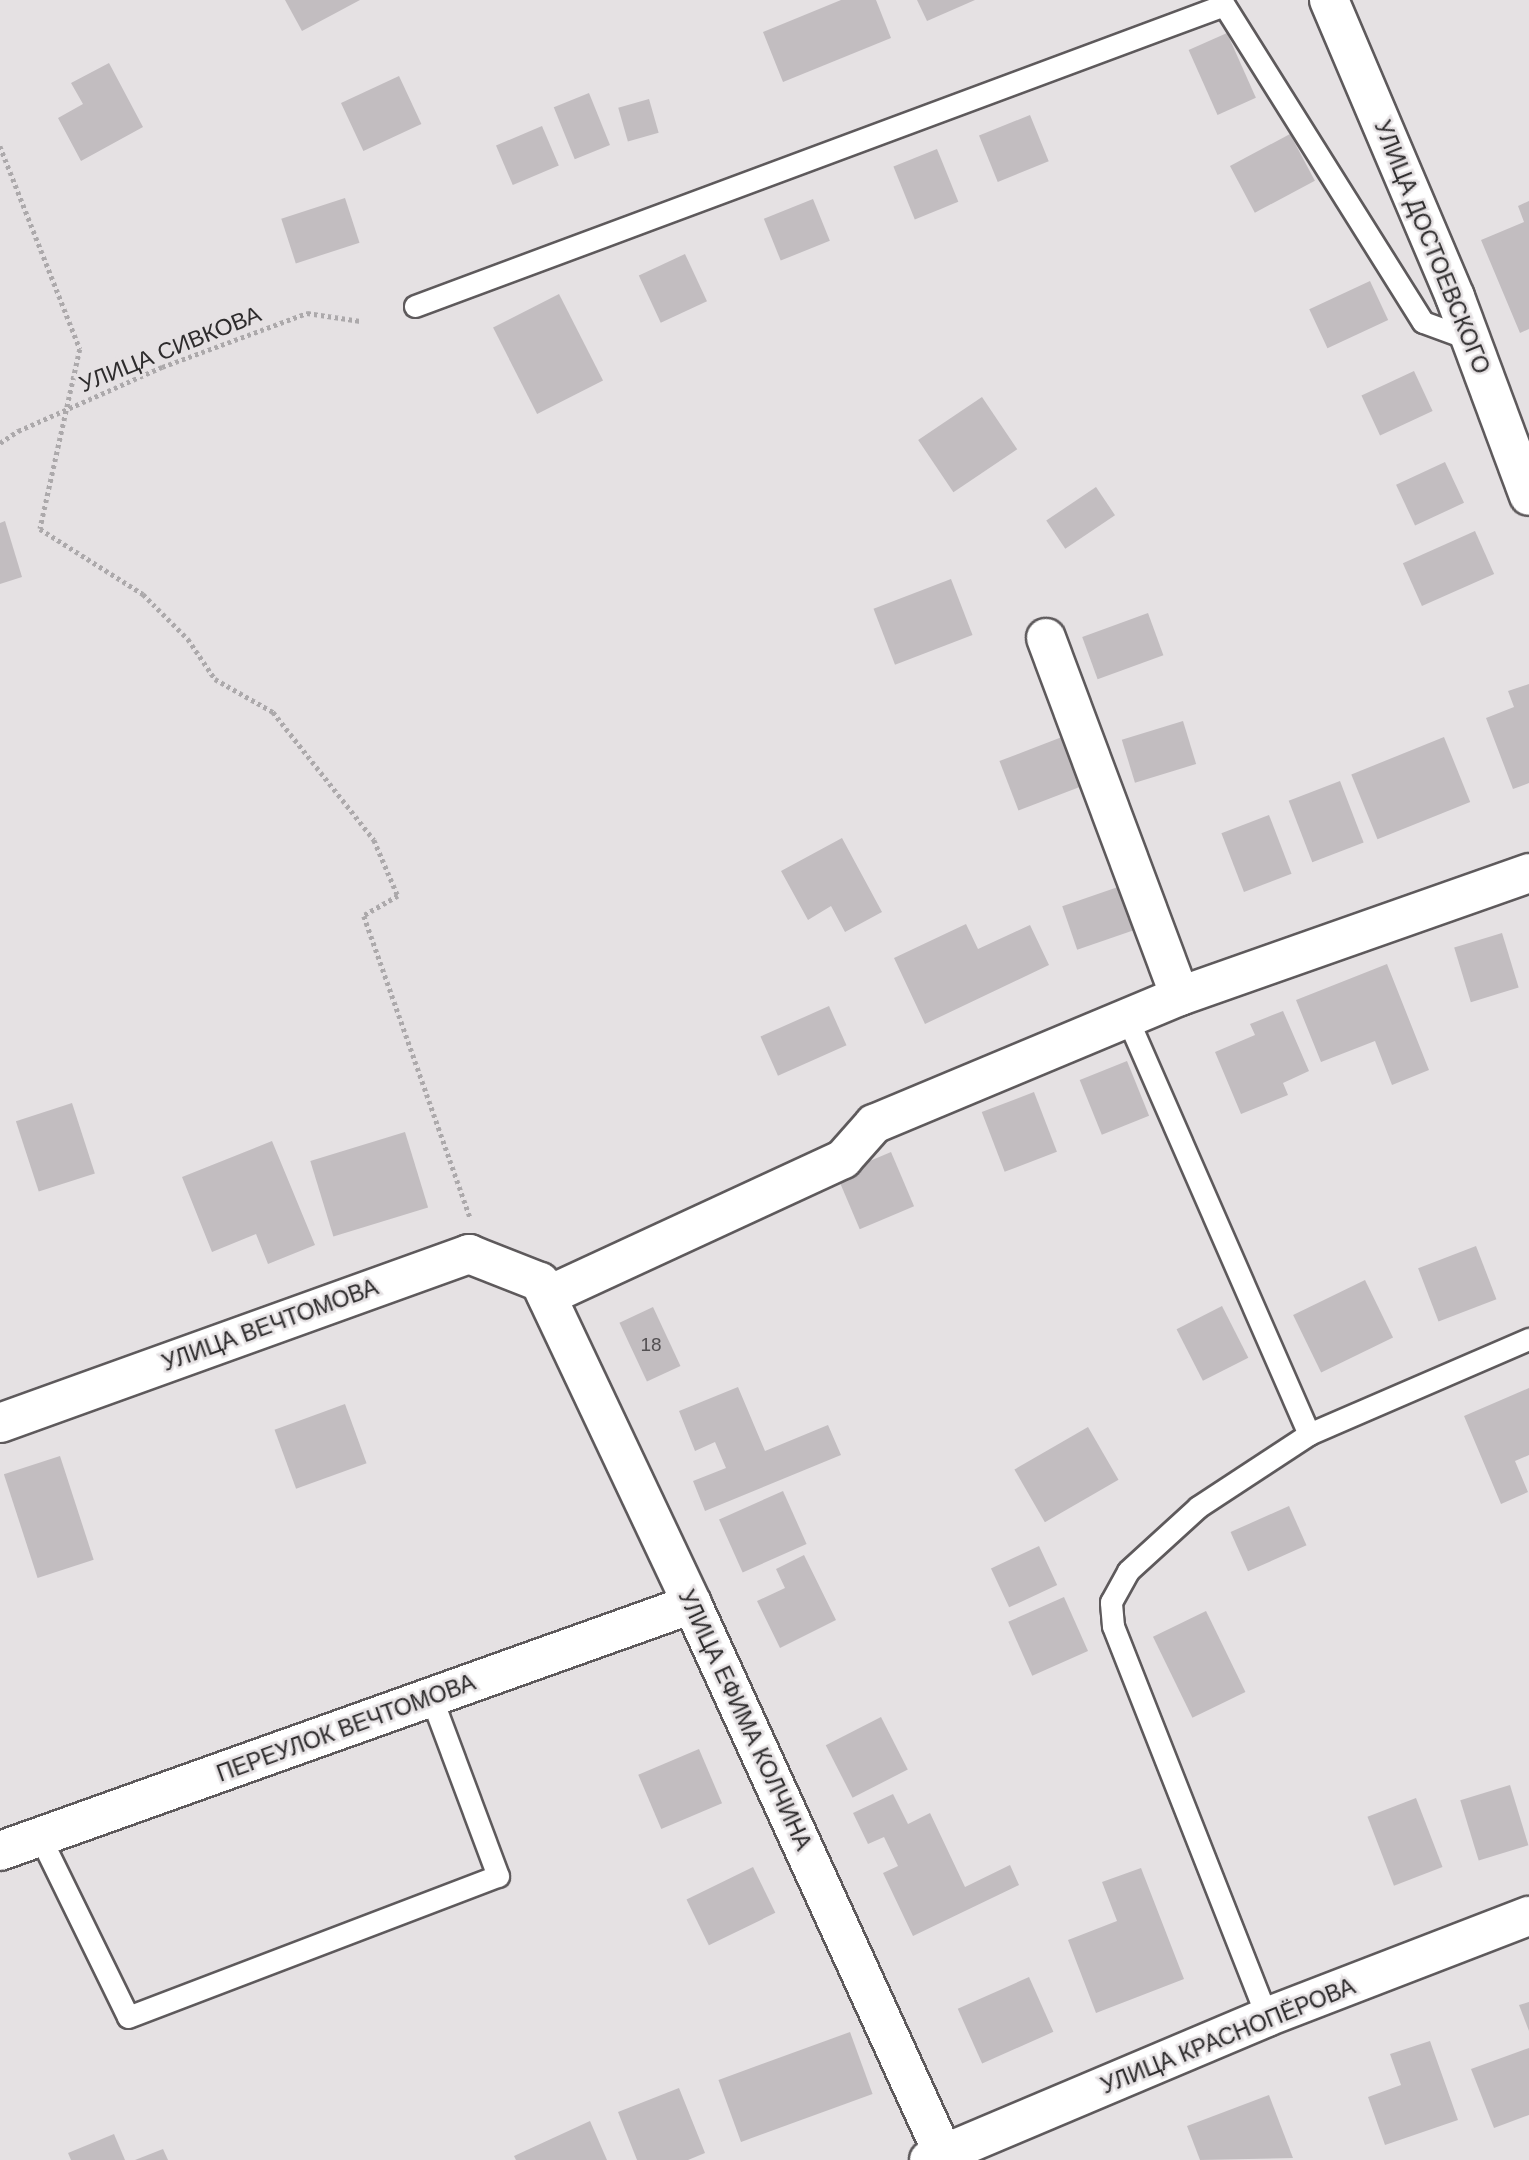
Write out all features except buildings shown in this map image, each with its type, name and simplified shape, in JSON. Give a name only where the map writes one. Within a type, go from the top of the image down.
[{"type":"street","name":"УЛИЦА ДОСТОЕВСКОГО","points":[[1329,0],[1470,339],[1529,496]]},
{"type":"street","points":[[1046,638],[1180,996]]},
{"type":"street","points":[[469,1254],[543,1289],[843,1159],[874,1124],[1180,996],[1529,873]]},
{"type":"street","name":"УЛИЦА ВЕЧТОМОВА","points":[[0,1423],[469,1254]]},
{"type":"street","name":"УЛИЦА ЕФИМА КОЛЧИНА","points":[[543,1289],[692,1604],[939,2158]]},
{"type":"street","name":"ПЕРЕУЛОК ВЕЧТОМОВА","points":[[0,1851],[692,1604]]},
{"type":"street","name":"УЛИЦА КРАСНОПЁРОВА","points":[[939,2158],[1267,2017],[1529,1916]]},
{"type":"lane","points":[[415,306],[1224,5],[1423,322],[1470,339]]},
{"type":"lane","points":[[1128,1020],[1309,1434]]},
{"type":"lane","points":[[1267,2017],[1112,1626],[1111,1602],[1128,1571],[1198,1507],[1309,1434],[1529,1339]]},
{"type":"lane","points":[[40,1837],[128,2017],[498,1876],[431,1697]]},
{"type":"path","points":[[0,146],[80,349],[40,529],[143,594],[188,639],[215,679],[273,712],[374,840],[398,896],[364,916],[476,1234],[469,1254]]},
{"type":"path","name":"УЛИЦА СИВКОВА","points":[[0,443],[18,431],[162,367],[307,313],[360,321]]}]
